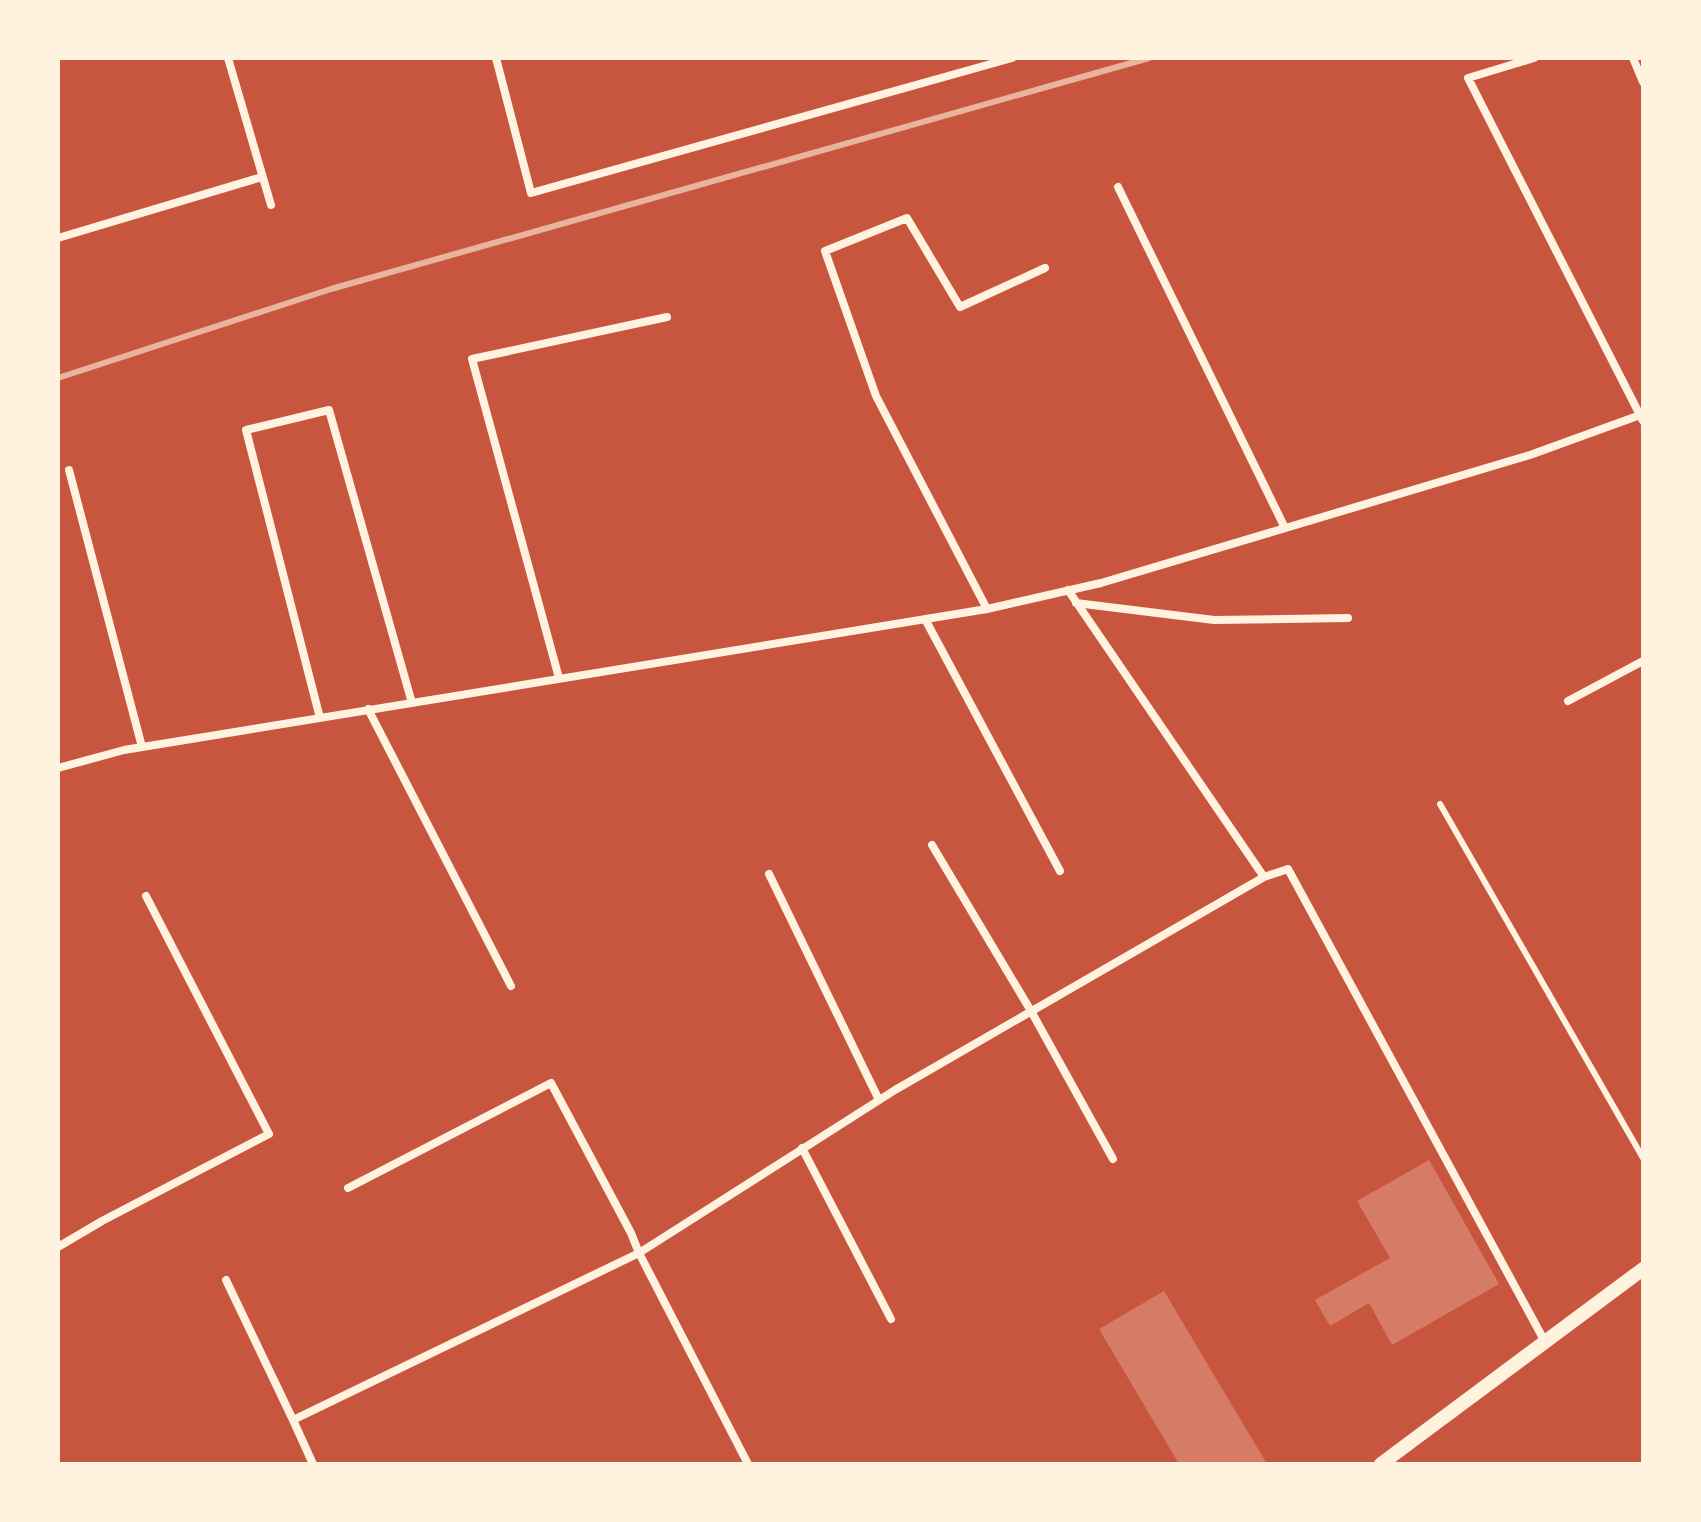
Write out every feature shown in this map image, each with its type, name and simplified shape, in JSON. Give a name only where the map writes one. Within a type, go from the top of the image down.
[{"type":"street","points":[[228,58],[271,205]]},
{"type":"street","points":[[496,58],[531,193],[1008,59]]},
{"type":"street","points":[[58,768],[142,747],[987,609],[1068,590],[1285,528],[1530,455],[1642,416],[1468,78],[1534,58]]},
{"type":"street","points":[[1633,58],[1643,82]]},
{"type":"street","points":[[58,238],[262,177]]},
{"type":"street","points":[[1118,187],[1285,528]]},
{"type":"street","points":[[987,609],[876,396],[825,251],[907,218],[960,307],[1045,268]]},
{"type":"street","points":[[559,678],[472,359],[667,317]]},
{"type":"street","points":[[320,718],[246,430],[329,410],[412,703]]},
{"type":"street","points":[[69,470],[142,747]]},
{"type":"street","points":[[1068,590],[1264,877]]},
{"type":"street","points":[[1076,603],[1214,620],[1348,618]]},
{"type":"street","points":[[925,619],[1060,871]]},
{"type":"street","points":[[1568,701],[1643,661]]},
{"type":"street","points":[[368,709],[511,986]]},
{"type":"street","points":[[932,845],[1031,1011],[1113,1159]]},
{"type":"street","points":[[293,1420],[639,1253],[879,1100],[1264,877],[1288,869],[1544,1340]]},
{"type":"street","points":[[769,874],[879,1100]]},
{"type":"street","points":[[58,1247],[269,1134],[146,896]]},
{"type":"street","points":[[348,1188],[551,1083],[748,1464]]},
{"type":"street","points":[[802,1148],[891,1319]]},
{"type":"street","points":[[1381,1464],[1643,1269]]},
{"type":"street","points":[[226,1280],[313,1464]]},
{"type":"lane","points":[[1440,804],[1643,1158]]},
{"type":"building","points":[[1429,1160],[1499,1284],[1392,1345],[1369,1303],[1330,1326],[1315,1300],[1390,1258],[1357,1201]]},
{"type":"building","points":[[1164,1291],[1267,1464],[1179,1464],[1099,1329]]},
{"type":"railway","points":[[58,378],[331,289],[1149,58]]}]
